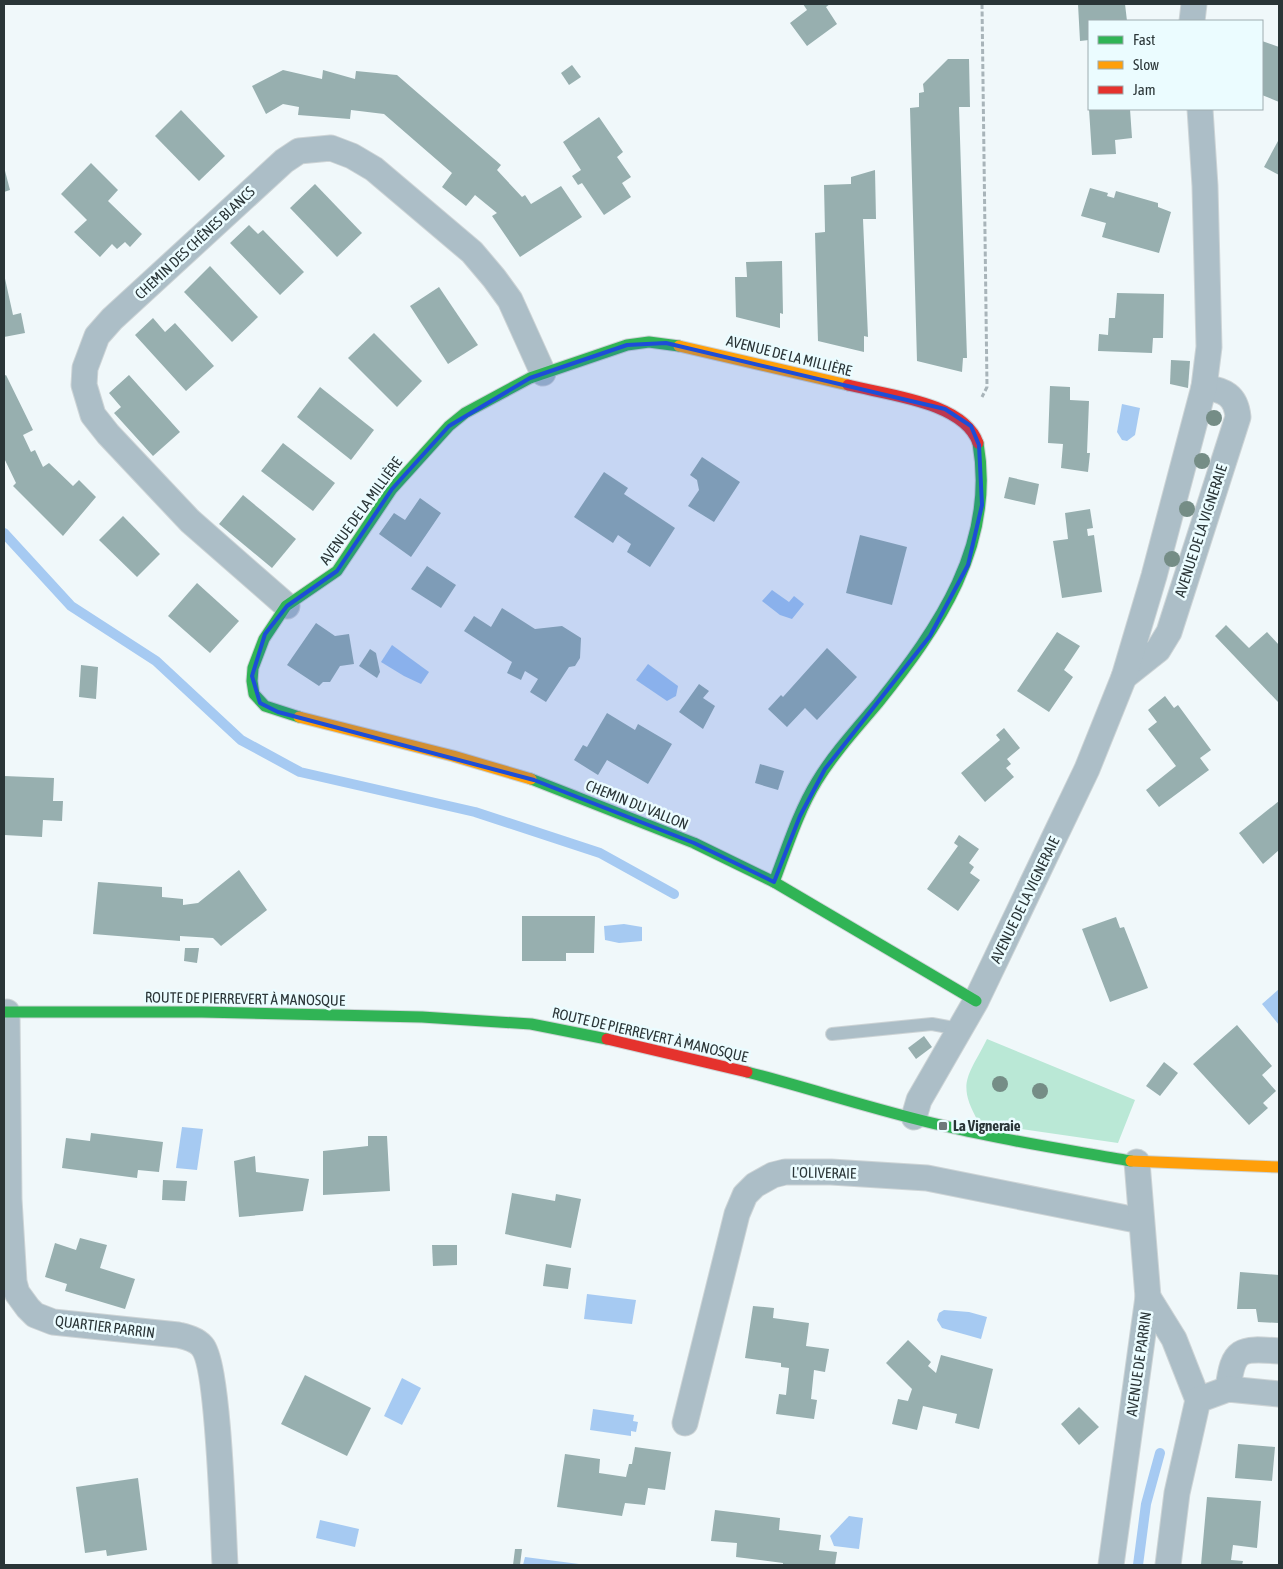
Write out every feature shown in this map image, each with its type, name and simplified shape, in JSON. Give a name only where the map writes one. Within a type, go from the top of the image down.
[{"type":"street","points":[[1192,20],[1194,4]]},
{"type":"street","name":"AVENUE DE LA VIGNERAIE","points":[[914,1117],[919,1100],[976,1001],[1087,769],[1124,677],[1204,387],[1210,325],[1200,110]]},
{"type":"street","name":"CHEMIN DES CHÊNES BLANCS","points":[[286,606],[190,521],[108,434],[93,415],[84,385],[88,355],[97,336],[112,319],[284,161],[299,151],[331,148],[352,156],[374,169],[472,252],[494,278],[510,300],[543,373]]},
{"type":"street","name":"AVENUE DE LA MILLIÈRE","points":[[260,702],[253,691],[252,676],[265,634],[286,606],[326,582],[337,571],[392,489],[449,426],[465,413],[487,400],[543,373],[627,345],[649,342],[666,343],[945,409],[971,426]]},
{"type":"street","name":"AVENUE DE LA VIGNERAIE","points":[[1124,677],[1158,650],[1169,632],[1238,417],[1234,400],[1224,390],[1204,387]]},
{"type":"street","points":[[774,882],[800,816],[825,769],[930,636],[968,565],[974,548],[982,490],[979,445],[971,426]]},
{"type":"street","name":"CHEMIN DU VALLON","points":[[260,702],[278,712],[453,756],[534,780],[694,843],[774,882],[976,1001]]},
{"type":"street","name":"ROUTE DE PIERREVERT À MANOSQUE","points":[[5,1012],[202,1012],[422,1017],[531,1024],[631,1044],[1014,1141],[1137,1162],[1279,1166]]},
{"type":"street","name":"QUARTIER PARRIN","points":[[5,1012],[12,1270],[18,1293],[35,1315],[53,1322],[178,1335],[190,1338],[202,1346],[208,1357],[214,1390],[225,1565]]},
{"type":"street","name":"AVENUE DE PARRIN","points":[[1111,1565],[1148,1297],[1137,1162]]},
{"type":"street","name":"L'OLIVERAIE","points":[[685,1423],[737,1214],[745,1195],[755,1185],[773,1175],[786,1172],[830,1172],[927,1178],[1141,1221]]},
{"type":"street","points":[[1148,1297],[1174,1339],[1198,1400],[1177,1493],[1168,1565]]},
{"type":"street","points":[[1228,1389],[1231,1365],[1237,1356],[1245,1351],[1279,1351]]},
{"type":"street","points":[[1198,1400],[1228,1389],[1279,1394]]},
{"type":"lane","points":[[832,1034],[932,1024],[959,1029]]},
{"type":"path","points":[[971,426],[986,387],[982,4]]},
{"type":"highlighted area","points":[[666,343],[945,409],[971,426],[979,445],[982,505],[968,565],[930,636],[825,769],[800,816],[774,882],[694,843],[534,780],[278,712],[260,703],[252,676],[257,654],[265,634],[287,606],[337,571],[392,489],[449,426],[530,378],[627,345]]},
{"type":"green space","points":[[987,1039],[1135,1100],[1118,1143],[979,1123],[972,1109],[966,1089],[970,1072]]},
{"type":"water","points":[[1122,404],[1140,408],[1135,435],[1127,441],[1122,440],[1117,432]]},
{"type":"water","points":[[772,590],[789,602],[794,596],[804,604],[792,619],[780,615],[762,601]]},
{"type":"water","points":[[392,645],[429,672],[421,684],[381,662]]},
{"type":"water","points":[[648,664],[678,686],[676,696],[667,701],[636,680]]},
{"type":"water","points":[[624,924],[642,927],[642,941],[619,943],[605,940],[604,926]]},
{"type":"water","points":[[1279,989],[1279,1025],[1262,1004]]},
{"type":"water","points":[[182,1127],[203,1129],[197,1170],[176,1168]]},
{"type":"water","points":[[587,1294],[636,1300],[632,1324],[584,1319]]},
{"type":"water","points":[[944,1310],[969,1312],[987,1317],[981,1339],[942,1328],[937,1320],[939,1313]]},
{"type":"water","points":[[402,1378],[421,1388],[402,1425],[384,1416]]},
{"type":"water","points":[[593,1409],[634,1415],[633,1421],[638,1422],[636,1432],[631,1431],[631,1436],[590,1430]]},
{"type":"water","points":[[849,1516],[863,1518],[859,1549],[834,1546],[830,1536]]},
{"type":"water","points":[[320,1520],[359,1529],[355,1547],[316,1538]]},
{"type":"water","points":[[525,1557],[579,1564],[579,1565],[523,1565]]},
{"type":"building","points":[[803,4],[830,4],[826,7],[837,24],[807,46],[790,23],[807,10]]},
{"type":"building","points":[[1078,4],[1125,4],[1127,20],[1088,20],[1088,40],[1080,41]]},
{"type":"building","points":[[1263,41],[1279,47],[1279,102],[1263,95]]},
{"type":"building","points":[[948,59],[969,59],[970,107],[959,107],[967,358],[963,358],[962,372],[917,361],[910,108],[919,107],[919,93],[924,92],[923,84]]},
{"type":"building","points":[[572,65],[581,77],[569,85],[561,73]]},
{"type":"building","points":[[283,70],[322,79],[323,70],[355,79],[356,71],[397,75],[501,165],[497,170],[522,197],[525,195],[531,204],[561,186],[582,217],[520,257],[492,216],[497,213],[475,195],[466,206],[442,187],[452,173],[384,114],[351,110],[350,119],[298,115],[299,107],[283,104],[266,114],[252,86]]},
{"type":"building","points":[[181,110],[225,156],[199,181],[155,136]]},
{"type":"building","points":[[1089,110],[1130,110],[1132,138],[1115,140],[1116,154],[1092,155]]},
{"type":"building","points":[[599,117],[623,152],[617,157],[631,177],[622,183],[631,197],[604,215],[582,183],[578,185],[572,176],[581,170],[563,142]]},
{"type":"building","points":[[1279,142],[1279,175],[1264,167]]},
{"type":"building","points":[[91,163],[118,190],[108,201],[142,234],[130,247],[125,242],[117,249],[112,244],[100,257],[74,232],[87,220],[61,194]]},
{"type":"building","points":[[4,167],[10,190],[4,192]]},
{"type":"building","points":[[875,170],[876,219],[863,219],[868,337],[864,336],[864,352],[818,341],[815,233],[825,232],[824,185],[851,184],[851,177]]},
{"type":"building","points":[[315,184],[362,233],[337,257],[290,208]]},
{"type":"building","points":[[1090,188],[1108,193],[1107,196],[1114,198],[1116,191],[1158,203],[1158,207],[1171,212],[1159,253],[1102,237],[1106,223],[1081,216]]},
{"type":"building","points":[[249,225],[258,234],[263,230],[304,272],[280,295],[230,243]]},
{"type":"building","points":[[782,261],[783,314],[780,313],[780,328],[736,317],[735,277],[747,277],[746,262]]},
{"type":"building","points":[[210,266],[258,317],[232,342],[184,292]]},
{"type":"building","points":[[4,274],[13,315],[21,313],[25,333],[4,337]]},
{"type":"building","points":[[439,287],[478,345],[448,364],[410,306]]},
{"type":"building","points":[[1117,293],[1164,294],[1163,338],[1153,338],[1152,353],[1098,351],[1099,334],[1108,335],[1109,318],[1115,318]]},
{"type":"building","points":[[153,318],[165,332],[175,323],[214,366],[186,391],[135,335]]},
{"type":"building","points":[[374,333],[422,381],[397,407],[348,358]]},
{"type":"building","points":[[1171,360],[1190,361],[1188,388],[1170,384]]},
{"type":"building","points":[[6,375],[33,430],[23,435],[31,452],[35,450],[43,467],[49,463],[73,486],[79,480],[96,497],[63,536],[13,486],[16,483],[4,458],[4,376]]},
{"type":"building","points":[[129,375],[180,432],[153,456],[114,413],[121,407],[109,393]]},
{"type":"building","points":[[1050,386],[1070,387],[1070,400],[1089,401],[1087,453],[1090,453],[1088,472],[1061,468],[1063,444],[1048,443]]},
{"type":"building","points":[[320,387],[374,430],[351,460],[297,417]]},
{"type":"building","points":[[283,443],[335,483],[313,511],[261,471]]},
{"type":"building","points":[[702,457],[740,482],[714,522],[688,506],[699,490],[697,480],[690,475]]},
{"type":"building","points":[[604,472],[628,488],[624,494],[675,528],[650,567],[627,552],[631,544],[618,535],[613,543],[574,517]]},
{"type":"building","points":[[1009,477],[1039,484],[1035,505],[1004,498]]},
{"type":"building","points":[[243,495],[296,539],[272,568],[219,524]]},
{"type":"building","points":[[420,498],[441,513],[411,557],[379,534],[394,513],[405,520]]},
{"type":"building","points":[[1090,509],[1093,528],[1087,529],[1088,536],[1094,535],[1102,592],[1062,598],[1053,541],[1068,539],[1065,513]]},
{"type":"building","points":[[123,516],[160,554],[137,577],[99,540]]},
{"type":"building","points":[[860,535],[907,547],[892,605],[846,593]]},
{"type":"building","points":[[427,566],[456,585],[441,608],[411,589]]},
{"type":"building","points":[[197,583],[239,621],[210,653],[168,616]]},
{"type":"building","points":[[502,608],[535,629],[562,626],[581,638],[580,658],[575,666],[569,667],[546,702],[530,692],[538,679],[525,671],[521,680],[507,673],[512,662],[464,631],[474,616],[491,627]]},
{"type":"building","points":[[316,623],[335,636],[349,634],[354,664],[340,666],[330,682],[323,682],[319,686],[287,665]]},
{"type":"building","points":[[1226,625],[1249,648],[1267,632],[1279,645],[1278,702],[1215,636]]},
{"type":"building","points":[[1057,632],[1080,646],[1064,670],[1073,677],[1049,712],[1017,691]]},
{"type":"building","points":[[827,648],[857,677],[817,720],[805,708],[787,727],[768,709],[781,695],[783,697]]},
{"type":"building","points":[[370,649],[376,653],[380,672],[377,678],[359,666]]},
{"type":"building","points":[[81,665],[98,667],[96,699],[79,697]]},
{"type":"building","points":[[699,684],[709,691],[703,698],[715,706],[703,729],[679,712]]},
{"type":"building","points":[[1165,696],[1174,708],[1178,705],[1211,750],[1200,758],[1209,770],[1159,807],[1146,790],[1176,766],[1148,729],[1157,722],[1148,710]]},
{"type":"building","points":[[607,713],[635,730],[638,724],[672,744],[648,784],[607,760],[598,775],[574,760],[583,745],[587,747]]},
{"type":"building","points":[[1004,728],[1020,748],[1007,759],[1011,764],[1006,768],[1014,777],[985,802],[961,773],[1000,740],[996,735]]},
{"type":"building","points":[[760,764],[784,771],[778,790],[755,783]]},
{"type":"building","points":[[4,776],[54,778],[53,801],[63,801],[62,821],[43,820],[42,837],[4,835]]},
{"type":"building","points":[[1279,801],[1279,850],[1263,864],[1239,833]]},
{"type":"building","points":[[959,835],[979,849],[969,863],[974,867],[970,873],[980,880],[958,911],[927,889],[958,846],[954,843]]},
{"type":"building","points":[[239,870],[267,910],[221,946],[213,938],[180,936],[180,941],[93,934],[98,882],[162,887],[162,897],[183,899],[183,905],[198,903]]},
{"type":"building","points":[[522,916],[595,916],[594,953],[566,953],[566,961],[522,961]]},
{"type":"building","points":[[1116,917],[1120,928],[1124,927],[1148,988],[1110,1002],[1082,929]]},
{"type":"building","points":[[185,948],[199,948],[197,963],[184,961]]},
{"type":"building","points":[[1237,1025],[1272,1066],[1262,1075],[1276,1091],[1263,1103],[1268,1108],[1249,1125],[1193,1064]]},
{"type":"building","points":[[924,1036],[932,1047],[916,1059],[908,1048]]},
{"type":"building","points":[[1164,1062],[1178,1073],[1160,1096],[1146,1086]]},
{"type":"building","points":[[91,1133],[163,1142],[159,1172],[138,1170],[137,1178],[62,1168],[66,1138],[90,1141]]},
{"type":"building","points":[[368,1136],[387,1136],[390,1191],[323,1195],[323,1151],[368,1146]]},
{"type":"building","points":[[255,1156],[256,1172],[309,1179],[303,1211],[239,1217],[234,1161]]},
{"type":"building","points":[[163,1180],[187,1181],[185,1201],[162,1200]]},
{"type":"building","points":[[512,1193],[555,1201],[556,1194],[581,1199],[571,1248],[505,1234]]},
{"type":"building","points":[[80,1238],[107,1245],[100,1268],[135,1279],[125,1309],[65,1291],[67,1284],[45,1277],[55,1243],[76,1250]]},
{"type":"building","points":[[432,1245],[457,1245],[457,1265],[433,1266]]},
{"type":"building","points":[[546,1264],[571,1268],[568,1289],[543,1286]]},
{"type":"building","points":[[1240,1272],[1279,1275],[1279,1323],[1258,1322],[1256,1309],[1237,1309]]},
{"type":"building","points":[[753,1306],[774,1308],[773,1318],[809,1323],[806,1346],[829,1349],[825,1372],[814,1370],[811,1399],[817,1400],[814,1419],[776,1414],[779,1394],[786,1395],[789,1368],[781,1367],[781,1363],[745,1358]]},
{"type":"building","points":[[908,1340],[931,1362],[928,1366],[936,1373],[941,1355],[993,1369],[979,1429],[955,1423],[957,1414],[923,1406],[917,1430],[892,1424],[898,1399],[908,1401],[912,1389],[886,1363]]},
{"type":"building","points":[[305,1375],[371,1408],[347,1456],[281,1424]]},
{"type":"building","points":[[1079,1407],[1099,1427],[1079,1445],[1061,1424]]},
{"type":"building","points":[[1238,1444],[1275,1447],[1272,1481],[1235,1478]]},
{"type":"building","points":[[635,1447],[671,1452],[665,1490],[648,1488],[645,1505],[625,1503],[622,1516],[557,1507],[565,1454],[600,1459],[599,1473],[626,1477],[629,1464],[632,1464]]},
{"type":"building","points":[[138,1478],[147,1550],[107,1556],[106,1550],[85,1553],[76,1487]]},
{"type":"building","points":[[1207,1497],[1261,1501],[1257,1548],[1233,1545],[1231,1560],[1243,1561],[1242,1565],[1201,1565]]},
{"type":"building","points":[[715,1510],[780,1518],[779,1530],[821,1535],[819,1550],[837,1552],[835,1565],[783,1565],[783,1563],[736,1557],[737,1543],[711,1541]]},
{"type":"building","points":[[515,1549],[522,1549],[520,1565],[513,1565]]},
{"type":"waterway","points":[[4,533],[71,606],[156,661],[241,740],[300,772],[475,812],[600,853],[674,894]]},
{"type":"waterway","points":[[1138,1565],[1146,1504],[1160,1453]]},
{"type":"traffic: fast","points":[[299,717],[265,706],[254,694],[253,668],[264,639],[286,606],[337,571],[392,489],[449,426],[465,413],[530,378],[627,345],[649,342],[679,346]]},
{"type":"traffic: fast","points":[[774,882],[798,818],[817,781],[838,751],[878,703],[921,645],[941,615],[957,583],[970,550],[978,516],[981,480],[978,443]]},
{"type":"traffic: fast","points":[[531,779],[694,843],[774,882],[976,1001]]},
{"type":"traffic: fast","points":[[4,1012],[202,1012],[422,1017],[531,1024],[607,1039]]},
{"type":"traffic: fast","points":[[747,1072],[920,1120],[1014,1141],[1131,1161]]},
{"type":"traffic: slow","points":[[679,346],[848,385]]},
{"type":"traffic: slow","points":[[299,717],[453,756],[531,779]]},
{"type":"traffic: slow","points":[[1131,1161],[1279,1167]]},
{"type":"traffic: jam","points":[[848,385],[903,397],[941,409],[957,418],[970,429],[978,443]]},
{"type":"traffic: jam","points":[[607,1039],[747,1072]]},
{"type":"place","name":"La Vigneraie","points":[[943,1126]]}]
